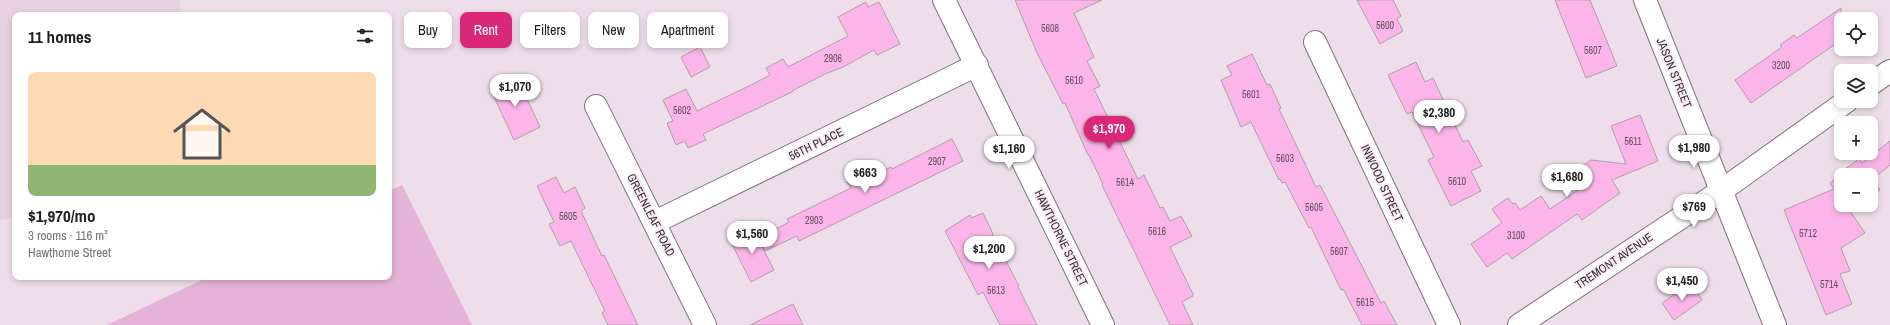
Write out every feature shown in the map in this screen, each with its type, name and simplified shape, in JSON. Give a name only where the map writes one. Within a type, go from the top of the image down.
[{"type":"street","name":"HAWTHORNE STREET","points":[[944,0],[1103,325]]},
{"type":"street","name":"JASON STREET","points":[[1645,0],[1775,325]]},
{"type":"street","name":"INWOOD STREET","points":[[1315,42],[1449,325]]},
{"type":"street","name":"56TH PLACE","points":[[655,222],[977,65]]},
{"type":"street","points":[[1878,79],[1890,71]]},
{"type":"street","name":"GREENLEAF ROAD","points":[[596,106],[705,325]]},
{"type":"street","name":"TREMONT AVENUE","points":[[1519,325],[1721,191],[1837,108]]},
{"type":"shaded area","points":[[0,0],[180,0],[181,12],[12,12],[12,218],[0,220]]},
{"type":"shaded area","points":[[402,185],[472,325],[107,325],[202,280],[392,280],[392,190]]},
{"type":"building","points":[[1015,0],[1102,0],[1074,13],[1094,57],[1087,61],[1100,86],[1094,89],[1138,179],[1144,175],[1160,208],[1163,207],[1170,221],[1181,216],[1192,236],[1170,247],[1193,294],[1193,296],[1182,302],[1193,325],[1170,325],[1102,185],[1103,184],[1088,155],[1065,103],[1063,104],[1037,53]]},
{"type":"building","points":[[1357,0],[1393,0],[1401,16],[1397,19],[1403,31],[1380,44]]},
{"type":"building","points":[[1555,0],[1590,0],[1617,66],[1586,78]]},
{"type":"building","points":[[866,2],[868,7],[879,2],[900,44],[877,55],[874,50],[843,67],[825,74],[792,92],[703,134],[706,140],[688,148],[685,141],[676,145],[667,123],[673,121],[663,100],[686,89],[697,111],[753,84],[770,75],[766,68],[783,59],[788,67],[848,36],[838,17]]},
{"type":"building","points":[[1841,8],[1841,12],[1835,12]]},
{"type":"building","points":[[1834,13],[1834,45],[1751,103],[1735,80],[1782,47],[1780,45],[1794,35],[1797,38]]},
{"type":"building","points":[[700,48],[710,67],[691,77],[681,57]]},
{"type":"building","points":[[1252,54],[1267,85],[1270,84],[1281,108],[1279,109],[1316,187],[1320,185],[1381,303],[1384,301],[1397,325],[1362,325],[1343,289],[1341,290],[1311,227],[1309,228],[1285,182],[1282,183],[1280,179],[1279,180],[1251,122],[1241,127],[1221,80],[1232,75],[1227,66]]},
{"type":"building","points":[[1416,62],[1425,82],[1433,78],[1463,142],[1468,140],[1482,166],[1471,171],[1481,191],[1451,206],[1428,160],[1434,157],[1412,112],[1407,114],[1388,75]]},
{"type":"building","points":[[516,75],[540,127],[514,140],[490,88]]},
{"type":"building","points":[[1640,115],[1658,161],[1612,180],[1620,193],[1582,220],[1577,214],[1512,259],[1507,253],[1487,267],[1471,244],[1502,223],[1492,209],[1508,198],[1513,204],[1515,203],[1520,210],[1541,196],[1550,209],[1578,190],[1582,166],[1591,160],[1626,164],[1611,126]]},
{"type":"building","points":[[952,139],[963,161],[799,241],[797,236],[765,251],[759,238],[789,222],[787,219],[851,188],[847,182],[869,171],[872,177],[891,167],[892,169]]},
{"type":"building","points":[[1890,141],[1890,165],[1878,175],[1878,168],[1846,168],[1858,160],[1860,160],[1862,163],[1866,160],[1878,160],[1878,150]]},
{"type":"building","points":[[556,177],[564,193],[575,187],[585,208],[581,211],[602,256],[604,255],[638,325],[608,325],[602,313],[605,311],[571,241],[560,246],[549,224],[554,222],[537,186]]},
{"type":"building","points":[[1834,180],[1834,189],[1830,183]]},
{"type":"building","points":[[1834,189],[1834,212],[1851,212],[1865,233],[1841,248],[1850,271],[1840,274],[1852,304],[1826,315],[1784,210]]},
{"type":"building","points":[[983,213],[1037,325],[1000,325],[983,292],[978,295],[945,231],[970,215],[971,218]]},
{"type":"building","points":[[753,229],[774,270],[751,282],[730,240]]},
{"type":"building","points":[[1691,283],[1702,300],[1674,320],[1662,303]]},
{"type":"building","points":[[793,304],[803,325],[750,325]]}]
